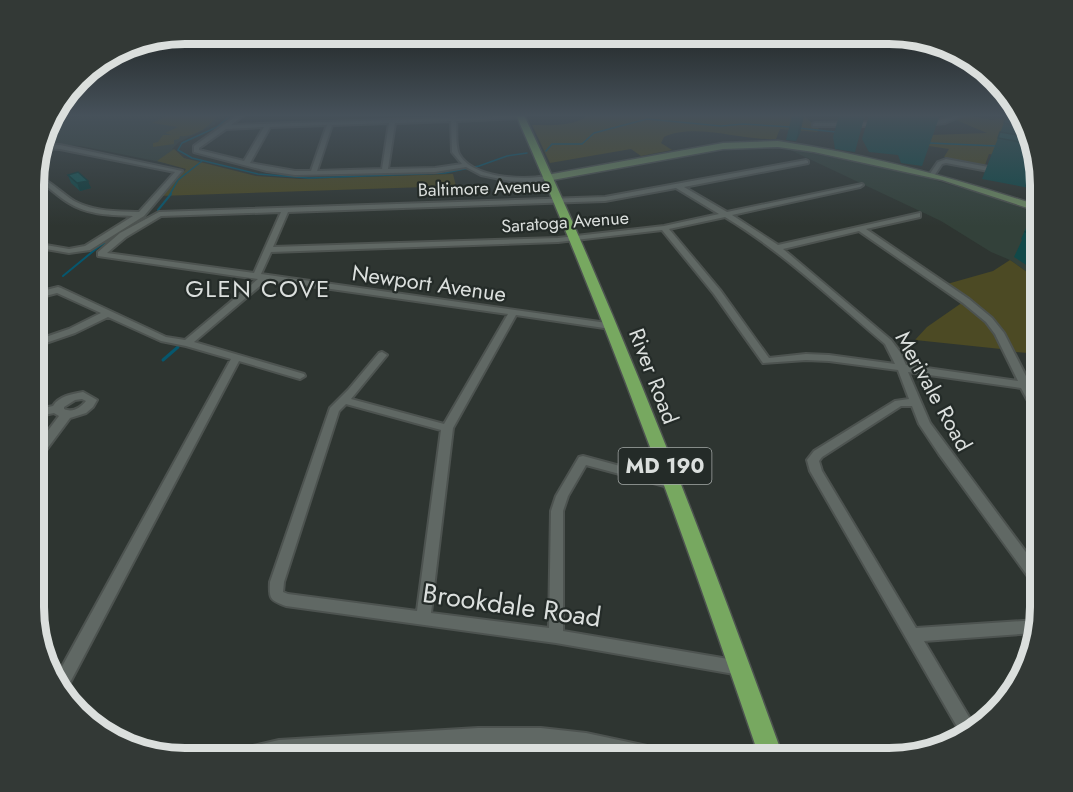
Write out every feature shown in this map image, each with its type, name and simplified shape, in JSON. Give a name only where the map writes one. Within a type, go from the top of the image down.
[{"type":"main road","name":"River Road","points":[[536,152],[611,326],[672,484],[768,748]]},
{"type":"street","points":[[44,246],[78,251],[99,241],[141,214],[179,171],[85,152]]},
{"type":"street","points":[[200,152],[279,171],[313,173],[471,167]]},
{"type":"street","points":[[246,164],[253,152]]},
{"type":"street","points":[[313,173],[320,152]]},
{"type":"street","points":[[385,171],[388,152]]},
{"type":"street","points":[[454,152],[471,167],[520,181],[686,152]]},
{"type":"street","points":[[824,152],[933,175],[1029,206]]},
{"type":"street","points":[[933,175],[940,163],[946,161],[1006,172]]},
{"type":"street","name":"Baltimore Avenue","points":[[100,254],[123,235],[159,214],[605,199],[806,162]]},
{"type":"street","points":[[44,181],[70,201],[83,207],[105,212],[141,214]]},
{"type":"street","name":"Saratoga Avenue","points":[[268,250],[573,238],[664,228],[860,185]]},
{"type":"street","name":"Merivale Road","points":[[678,186],[777,248],[879,333],[895,352],[925,424],[1029,567]]},
{"type":"street","points":[[187,343],[260,278],[268,250],[286,209]]},
{"type":"street","points":[[777,248],[917,215]]},
{"type":"street","points":[[664,228],[717,292],[766,361],[806,357],[829,358],[1029,386]]},
{"type":"street","points":[[861,229],[981,312],[999,333],[1029,393]]},
{"type":"street","name":"Newport Avenue","points":[[100,254],[611,326]]},
{"type":"street","points":[[44,294],[58,290],[164,339],[187,343],[300,376]]},
{"type":"street","points":[[44,341],[72,331],[108,313]]},
{"type":"street","points":[[423,618],[447,428],[513,313]]},
{"type":"street","points":[[382,355],[345,400],[447,428]]},
{"type":"street","points":[[63,679],[236,358]]},
{"type":"street","name":"Brookdale Road","points":[[345,400],[334,410],[276,582],[276,595],[286,600],[556,636],[740,668]]},
{"type":"street","points":[[915,402],[899,403],[818,454],[813,460],[816,471],[965,726]]},
{"type":"street","points":[[44,413],[62,412],[44,442]]},
{"type":"street","points":[[556,636],[557,511],[562,496],[583,460],[672,484]]},
{"type":"street","points":[[912,635],[1028,627]]},
{"type":"street","points":[[279,748],[478,736],[541,736],[586,741],[617,748]]},
{"type":"shaded area","points":[[111,152],[176,152],[181,156],[180,166]]},
{"type":"shaded area","points":[[170,152],[177,152],[184,158],[256,176],[301,179],[453,174],[456,186],[159,196],[167,191],[186,169],[157,161]]},
{"type":"shaded area","points":[[545,152],[614,152],[550,163]]},
{"type":"shaded area","points":[[635,152],[662,152],[641,156]]},
{"type":"shaded area","points":[[794,152],[805,152],[914,174],[1029,210],[1029,273],[941,221]]},
{"type":"shaded area","points":[[947,152],[1026,152],[1027,160],[989,154],[985,165],[944,157]]},
{"type":"shaded area","points":[[1010,260],[1029,273],[1029,353],[1016,352],[989,314],[947,284],[993,271]]},
{"type":"shaded area","points":[[963,302],[989,326],[1001,349],[915,340],[927,327]]},
{"type":"shaded area","points":[[532,744],[560,748],[338,748],[384,745]]},
{"type":"building","points":[[78,172],[88,181],[77,183],[68,175]]},
{"type":"waterway","points":[[181,152],[192,158],[258,174],[309,178],[445,173],[479,166],[507,156],[527,153]]},
{"type":"waterway","points":[[169,196],[178,180],[202,161]]},
{"type":"waterway","points":[[158,210],[171,194]]},
{"type":"waterway","points":[[63,276],[97,248],[143,218]]},
{"type":"waterway","points":[[163,360],[178,347]]},
{"type":"district","name":"GLEN COVE","points":[[258,288]]}]
